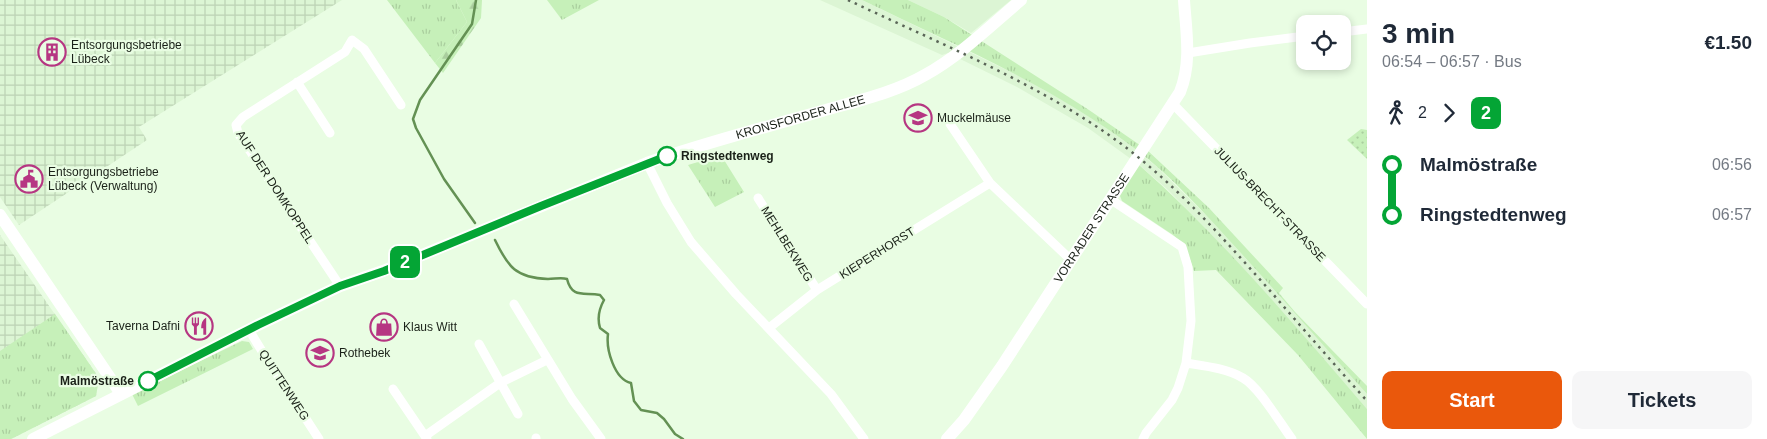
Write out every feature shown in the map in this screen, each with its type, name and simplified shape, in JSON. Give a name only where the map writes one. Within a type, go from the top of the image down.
[{"type":"main road","name":"KRONSFORDER ALLEE","points":[[33,439],[340,286],[384,271],[647,163],[858,101],[924,76],[964,49],[1021,0]]},
{"type":"main road","name":"VORRADER STRASSE","points":[[947,439],[964,420],[1002,366],[1173,104],[1185,80],[1188,52],[1184,0]]},
{"type":"main road","points":[[0,215],[121,394]]},
{"type":"street","points":[[1351,31],[1367,29]]},
{"type":"street","points":[[1188,52],[1296,37]]},
{"type":"street","name":"AUF DER DOMKOPPEL","points":[[340,286],[238,133],[236,125],[243,117],[345,52],[352,40],[364,49],[402,105]]},
{"type":"street","points":[[297,82],[330,133]]},
{"type":"street","name":"JULIUS-BRECHT-STRASSE","points":[[1173,104],[1367,304]]},
{"type":"street","points":[[950,124],[990,183],[1071,260]]},
{"type":"street","points":[[647,163],[667,203],[691,242],[712,268],[830,394],[864,439]]},
{"type":"street","name":"KIEPERHORST","points":[[769,328],[817,290],[990,183]]},
{"type":"street","name":"MEHLBEKWEG","points":[[758,198],[817,290]]},
{"type":"street","points":[[1110,198],[1182,247],[1188,267],[1191,320],[1186,363],[1172,400],[1146,432],[1144,439]]},
{"type":"street","points":[[514,304],[572,399],[601,439]]},
{"type":"street","name":"QUITTENWEG","points":[[249,330],[320,439]]},
{"type":"street","points":[[479,344],[518,414]]},
{"type":"street","points":[[393,388],[426,437],[500,383],[547,360]]},
{"type":"street","points":[[1186,363],[1228,371],[1244,378],[1255,389],[1292,439]]},
{"type":"shaded area","points":[[0,0],[342,0],[139,127],[147,140],[19,225],[0,197]]},
{"type":"shaded area","points":[[820,0],[862,0],[1021,77],[1099,123],[1134,148],[1157,167],[1207,216],[1367,394],[1367,409],[1208,231],[1167,189],[1138,164],[1088,128],[1017,87],[948,53],[942,55]]},
{"type":"shaded area","points":[[908,0],[1011,0],[971,33],[944,17]]},
{"type":"shaded area","points":[[0,235],[99,378],[96,396],[11,439],[0,439]]},
{"type":"green space","points":[[387,0],[456,0],[467,22],[435,63]]},
{"type":"green space","points":[[456,0],[482,0],[481,18],[443,73],[435,63],[467,22]]},
{"type":"green space","points":[[547,0],[599,0],[562,20]]},
{"type":"green space","points":[[862,0],[908,0],[944,17],[1089,110],[1147,150],[1209,208],[1283,288],[1279,293],[1367,386],[1367,394],[1202,210],[1162,171],[1134,148],[1102,125],[1036,85]]},
{"type":"green space","points":[[1361,129],[1367,130],[1367,159],[1347,140]]},
{"type":"green space","points":[[721,155],[744,192],[715,207],[688,165]]},
{"type":"green space","points":[[1138,164],[1169,192],[1228,252],[1285,314],[1367,409],[1367,439],[1298,355],[1216,270],[1194,271],[1185,245],[1122,201],[1120,196]]},
{"type":"green space","points":[[55,314],[99,378],[96,396],[11,439],[0,439],[0,351]]},
{"type":"green space","points":[[242,341],[249,342],[253,349],[138,406],[132,394]]},
{"type":"waterway","name":"Rothebek","points":[[475,223],[444,179],[413,119],[420,100],[472,24],[476,0]]},
{"type":"waterway","name":"Rothebek","points":[[495,240],[509,264],[521,273],[537,278],[567,279],[572,290],[575,292],[600,295],[604,300],[599,314],[599,324],[600,328],[608,334],[608,347],[616,370],[620,376],[631,383],[634,401],[641,410],[657,413],[675,434],[683,439]]},
{"type":"railway","points":[[848,0],[947,46],[1045,95],[1076,113],[1129,150],[1173,188],[1214,229],[1367,401]]},
{"type":"bus line","name":"2","points":[[148,381],[340,286],[384,271],[667,156]]},
{"type":"place","name":"Entsorgungsbetriebe Lübeck","points":[[52,52]]},
{"type":"place","name":"Muckelmäuse","points":[[918,118]]},
{"type":"place","name":"Ringstedtenweg","points":[[667,156]]},
{"type":"place","name":"Entsorgungsbetriebe Lübeck (Verwaltung)","points":[[29,179]]},
{"type":"place","name":"Taverna Dafni","points":[[199,326]]},
{"type":"place","name":"Klaus Witt","points":[[384,327]]},
{"type":"place","name":"Rothebek","points":[[320,353]]},
{"type":"place","name":"Malmöstraße","points":[[148,381]]}]
